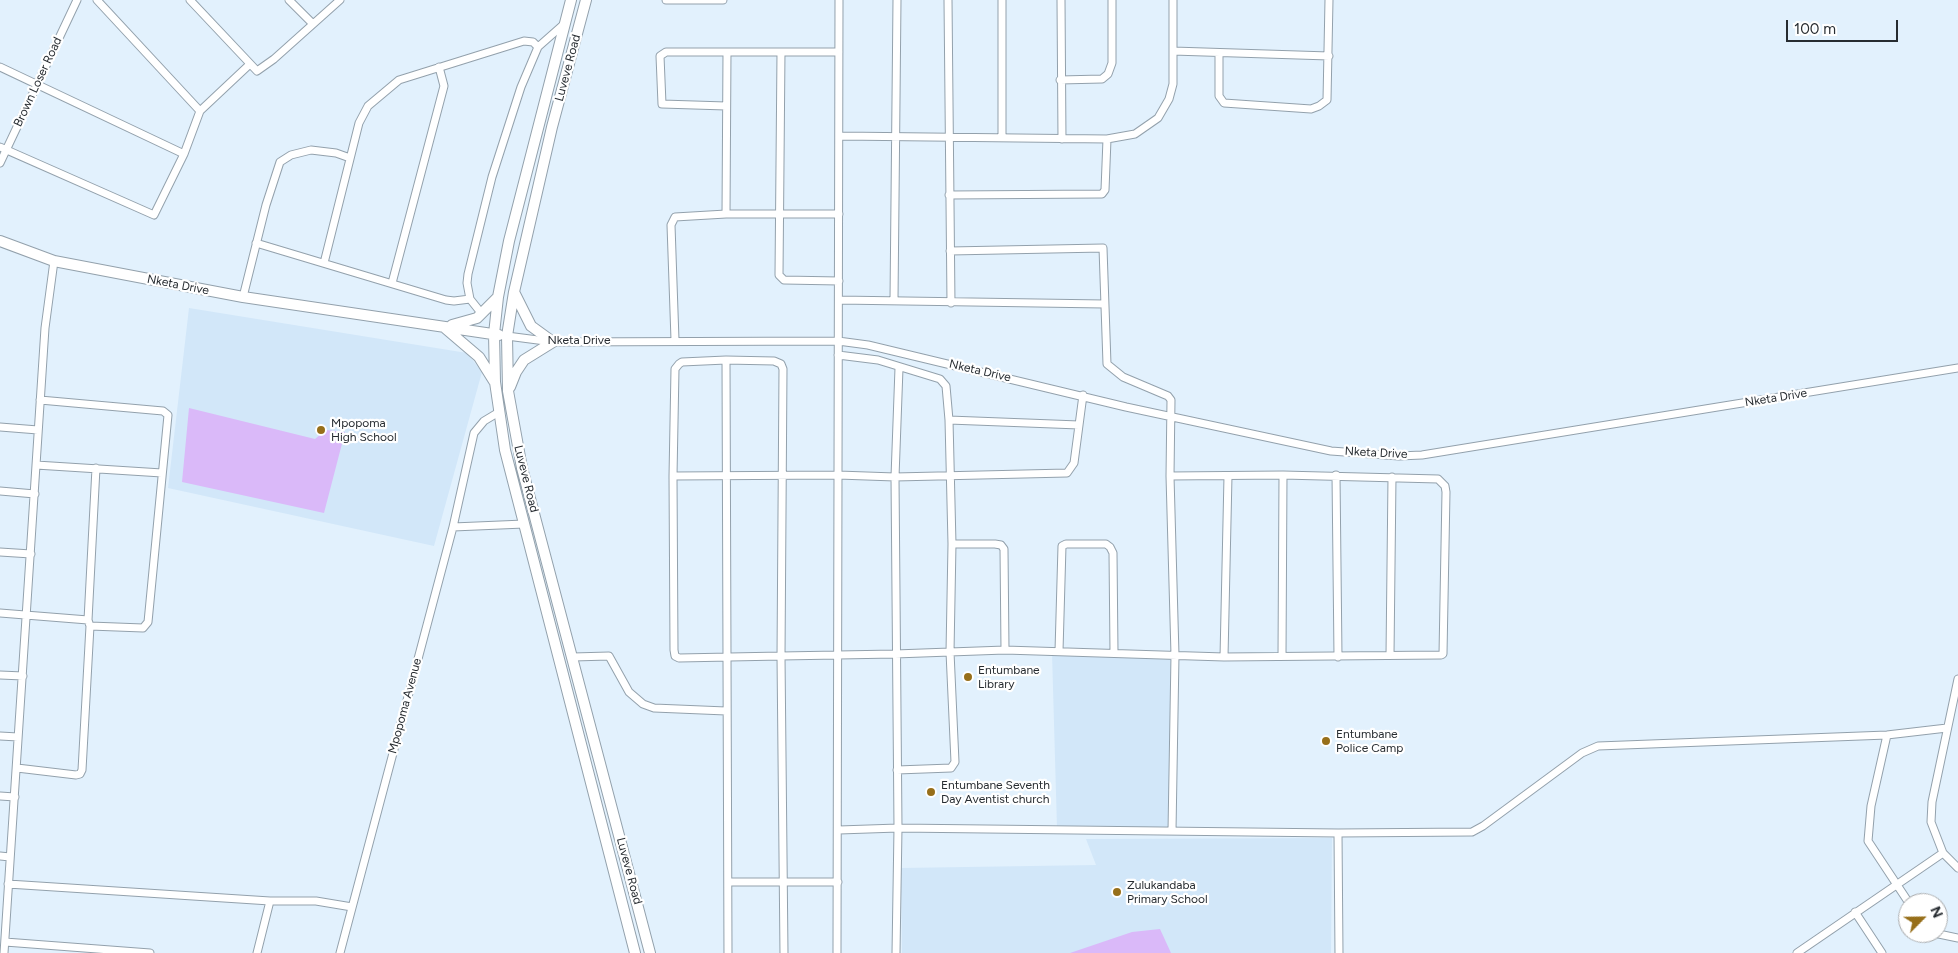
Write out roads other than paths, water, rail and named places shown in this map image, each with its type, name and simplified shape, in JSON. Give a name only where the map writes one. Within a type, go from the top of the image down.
[{"type":"street","name":"Brown Loser Road","points":[[0,164],[3,149],[77,0]]},
{"type":"street","points":[[97,0],[200,111]]},
{"type":"street","points":[[190,0],[257,71],[263,69],[312,23],[340,0]]},
{"type":"street","points":[[289,0],[312,23]]},
{"type":"street","name":"Luveve Road","points":[[571,0],[509,242],[498,297],[494,334],[495,382],[505,450],[635,953]]},
{"type":"street","name":"Luveve Road","points":[[586,0],[552,126],[514,292],[508,336],[508,391],[522,468],[650,953]]},
{"type":"street","points":[[666,0],[723,0]]},
{"type":"street","points":[[837,953],[839,830],[839,0]]},
{"type":"street","points":[[894,300],[897,0]]},
{"type":"street","points":[[948,0],[951,303]]},
{"type":"street","points":[[1002,0],[1002,138]]},
{"type":"street","points":[[1061,0],[1060,80],[1062,139]]},
{"type":"street","points":[[1060,80],[1102,80],[1108,74],[1112,63],[1112,0]]},
{"type":"street","points":[[840,136],[1107,139],[1135,134],[1158,118],[1169,99],[1173,84],[1173,0]]},
{"type":"street","points":[[1219,54],[1219,96],[1224,103],[1310,110],[1327,100],[1329,0]]},
{"type":"street","points":[[482,314],[470,299],[467,282],[492,177],[521,87],[538,47],[565,23]]},
{"type":"street","points":[[324,263],[359,123],[368,106],[399,80],[524,41],[532,42],[538,47]]},
{"type":"street","points":[[1173,51],[1219,54],[1329,56]]},
{"type":"street","points":[[726,106],[662,104],[660,58],[666,52],[839,52]]},
{"type":"street","points":[[726,214],[727,52]]},
{"type":"street","points":[[781,52],[780,277],[784,280],[839,281]]},
{"type":"street","points":[[3,149],[152,215],[156,214],[184,154],[200,111],[250,64]]},
{"type":"street","points":[[0,67],[184,154]]},
{"type":"street","points":[[392,284],[444,86],[439,67]]},
{"type":"street","points":[[949,194],[1102,194],[1105,190],[1107,139]]},
{"type":"street","points":[[243,297],[256,243],[280,162],[284,158],[311,150],[336,153],[350,158]]},
{"type":"street","points":[[676,340],[673,220],[678,216],[838,214]]},
{"type":"street","name":"Nketa Drive","points":[[0,241],[54,261],[243,297],[552,342],[676,340],[838,341],[868,345],[1171,417],[1331,451],[1378,455],[1422,455],[1958,368]]},
{"type":"street","points":[[256,243],[454,302],[470,299]]},
{"type":"street","points":[[950,251],[1101,247],[1105,252],[1104,304],[1107,364],[1123,377],[1170,398],[1170,476],[1175,655],[1172,831]]},
{"type":"street","points":[[4,953],[45,328],[54,261]]},
{"type":"street","points":[[508,391],[519,366],[552,342],[531,326],[514,292]]},
{"type":"street","points":[[444,326],[469,321],[482,314],[498,297]]},
{"type":"street","points":[[839,300],[1104,304]]},
{"type":"street","points":[[444,326],[479,357],[495,382]]},
{"type":"street","points":[[838,355],[878,360],[943,380],[946,386],[949,420],[952,544],[950,652],[954,765],[951,768],[897,770]]},
{"type":"street","points":[[784,953],[780,656],[783,369],[780,364],[774,362],[726,360],[682,362],[675,369],[673,476],[675,656],[685,658],[780,656],[838,656],[1005,650],[1224,657],[1441,656],[1444,654],[1447,521],[1446,492],[1442,482],[1433,477],[1336,475],[1170,476]]},
{"type":"street","points":[[726,360],[728,953]]},
{"type":"street","points":[[896,953],[898,828],[895,654],[895,477],[899,368]]},
{"type":"street","points":[[673,476],[838,475],[949,477],[1067,473],[1074,463],[1083,395]]},
{"type":"street","points":[[0,614],[26,615],[143,628],[148,622],[168,415],[166,412],[40,400]]},
{"type":"street","name":"Mpopoma Avenue","points":[[340,953],[453,527],[474,433],[484,421],[499,412]]},
{"type":"street","points":[[949,420],[1079,425]]},
{"type":"street","points":[[0,427],[38,430]]},
{"type":"street","points":[[36,465],[162,473]]},
{"type":"street","points":[[17,768],[76,776],[82,770],[96,468]]},
{"type":"street","points":[[1282,656],[1283,475]]},
{"type":"street","points":[[1336,475],[1338,656]]},
{"type":"street","points":[[1224,657],[1228,476]]},
{"type":"street","points":[[1390,655],[1392,477]]},
{"type":"street","points":[[0,491],[35,494]]},
{"type":"street","points":[[453,527],[524,524]]},
{"type":"street","points":[[952,544],[995,544],[1001,545],[1004,549],[1005,650]]},
{"type":"street","points":[[1059,651],[1062,546],[1066,544],[1106,544],[1113,553],[1114,652]]},
{"type":"street","points":[[0,552],[30,554]]},
{"type":"street","points":[[573,657],[609,656],[629,692],[643,704],[654,708],[726,711]]},
{"type":"street","points":[[0,675],[22,676]]},
{"type":"street","points":[[1958,679],[1955,711],[1946,728],[1931,816],[1931,822],[1943,854],[1958,868]]},
{"type":"street","points":[[839,830],[898,828],[1338,833],[1472,832],[1484,826],[1582,753],[1598,746],[1887,735],[1946,728]]},
{"type":"street","points":[[1887,735],[1871,806],[1867,834],[1871,847],[1902,893]]},
{"type":"street","points":[[0,736],[18,737]]},
{"type":"street","points":[[0,796],[15,796]]},
{"type":"street","points":[[1338,833],[1339,953]]},
{"type":"street","points":[[1797,953],[1895,884],[1943,854]]},
{"type":"street","points":[[0,856],[10,857]]},
{"type":"street","points":[[728,882],[838,882]]},
{"type":"street","points":[[8,884],[270,902],[316,901],[352,906]]},
{"type":"street","points":[[257,953],[270,902]]},
{"type":"street","points":[[1855,912],[1882,953]]},
{"type":"street","points":[[5,942],[150,953]]},
{"type":"place","name":"Mpopoma High School","points":[[321,430]]},
{"type":"place","name":"Entumbane Library","points":[[968,677]]},
{"type":"place","name":"Entumbane Police Camp","points":[[1326,741]]},
{"type":"place","name":"Entumbane Seventh Day Aventist church","points":[[931,792]]},
{"type":"place","name":"Zulukandaba Primary School","points":[[1117,892]]}]
